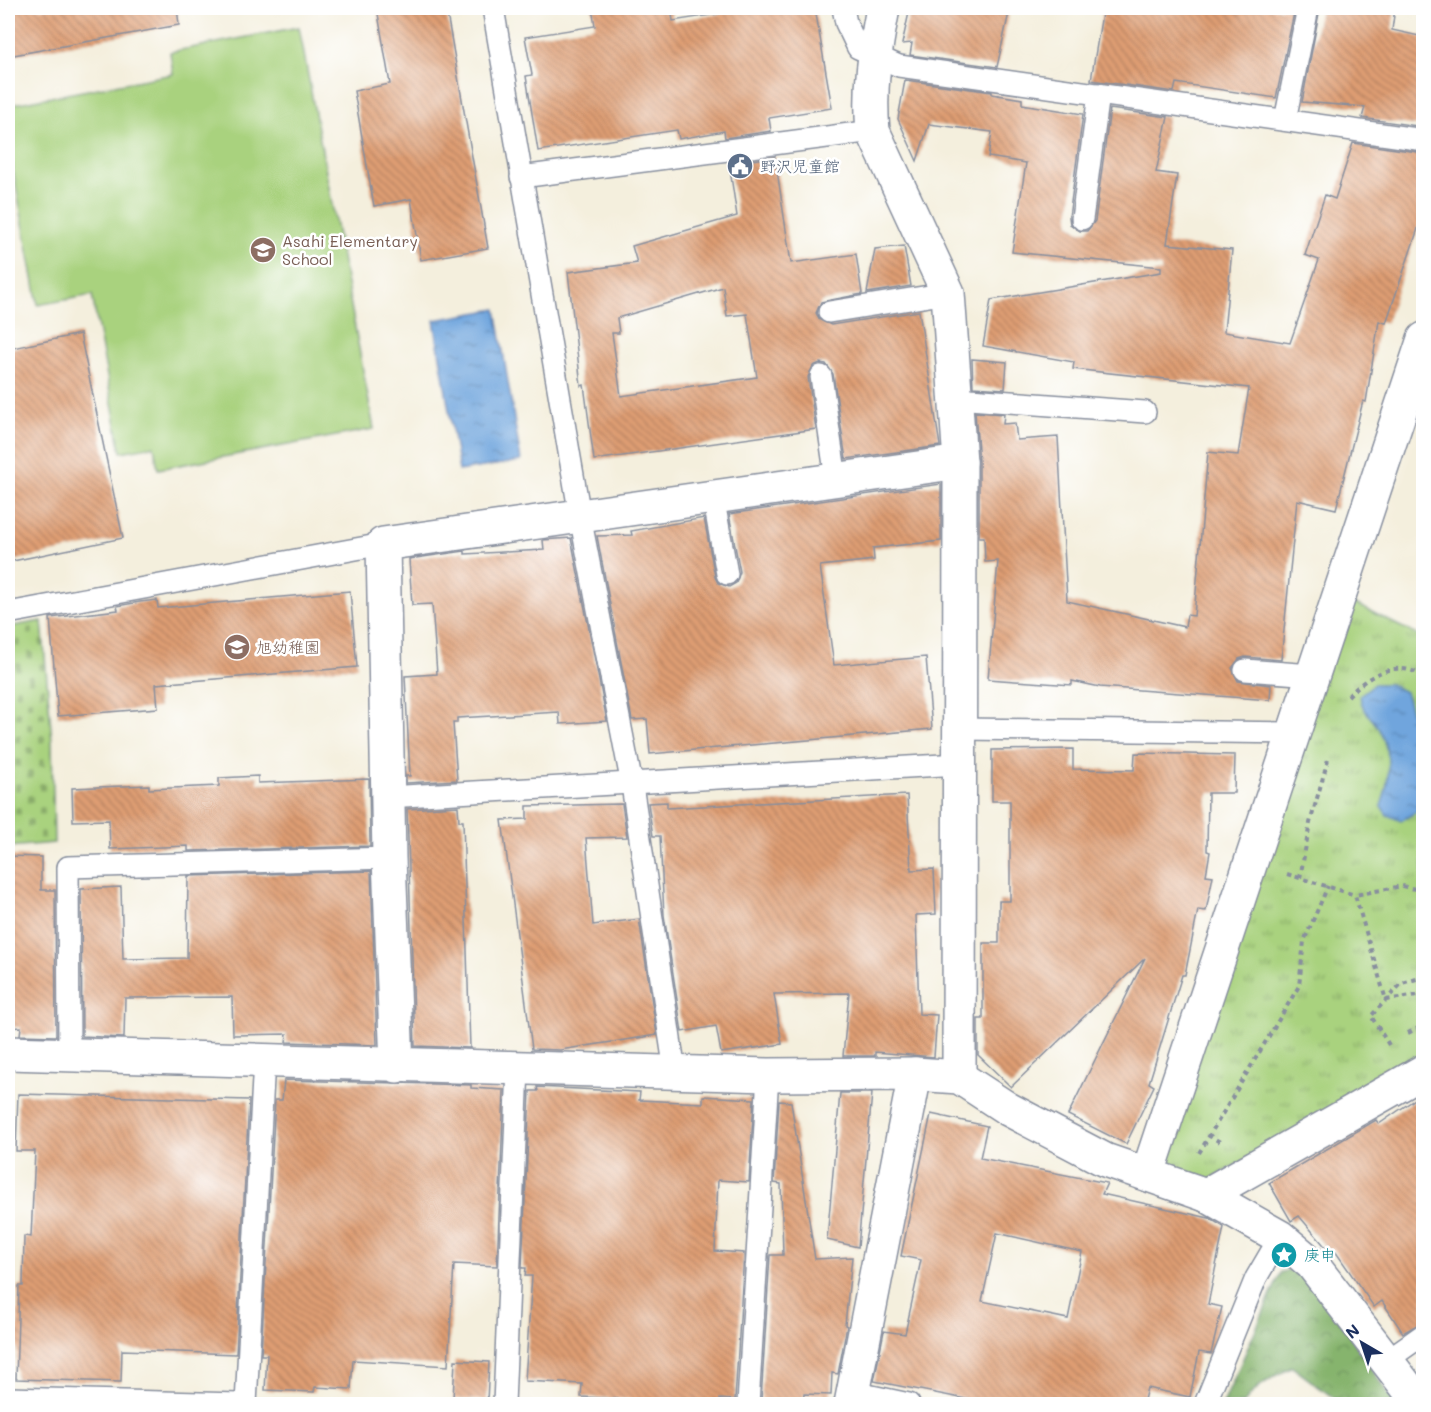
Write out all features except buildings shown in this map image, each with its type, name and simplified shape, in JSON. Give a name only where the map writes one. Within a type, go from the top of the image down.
[{"type":"street","points":[[883,8],[874,57],[871,104],[873,131],[948,293],[956,398],[960,462],[959,1077]]},
{"type":"street","points":[[1148,1173],[1424,339]]},
{"type":"street","points":[[397,1065],[388,858],[383,544],[960,462]]},
{"type":"street","points":[[8,1053],[768,1075],[915,1074],[959,1077],[1008,1109],[1095,1155],[1206,1195],[1280,1237],[1312,1264],[1420,1404]]},
{"type":"street","points":[[1206,1195],[1424,1071]]},
{"type":"street","points":[[852,1398],[915,1074]]},
{"type":"lane","points":[[493,8],[580,516],[632,785],[675,1072]]},
{"type":"lane","points":[[843,8],[846,22],[858,48],[874,57],[906,68],[1424,140]]},
{"type":"lane","points":[[1285,120],[1308,8]]},
{"type":"lane","points":[[1082,219],[1099,94]]},
{"type":"lane","points":[[521,177],[873,131]]},
{"type":"lane","points":[[829,312],[948,293]]},
{"type":"lane","points":[[821,376],[836,479]]},
{"type":"lane","points":[[956,398],[1145,412]]},
{"type":"lane","points":[[713,496],[727,574]]},
{"type":"lane","points":[[8,613],[383,544]]},
{"type":"lane","points":[[1245,670],[1312,675]]},
{"type":"lane","points":[[960,729],[1293,733]]},
{"type":"lane","points":[[387,798],[960,764]]},
{"type":"lane","points":[[69,1053],[68,867],[388,858]]},
{"type":"lane","points":[[246,1404],[264,1059]]},
{"type":"lane","points":[[504,1404],[518,1068]]},
{"type":"lane","points":[[748,1404],[768,1075]]},
{"type":"lane","points":[[1205,1404],[1256,1278],[1280,1237]]},
{"type":"lane","points":[[1386,1360],[1424,1334]]},
{"type":"lane","points":[[8,1398],[238,1404]]},
{"type":"lane","points":[[852,1398],[909,1404]]},
{"type":"path","points":[[1340,703],[1356,687],[1379,672],[1404,669],[1413,670],[1424,677]]},
{"type":"path","points":[[1300,878],[1310,823],[1325,777],[1329,748]]},
{"type":"path","points":[[1250,864],[1355,894],[1402,886],[1424,891]]},
{"type":"path","points":[[1197,1157],[1212,1127],[1299,986],[1304,941],[1328,886]]},
{"type":"path","points":[[1355,894],[1386,1000]]},
{"type":"path","points":[[1388,1046],[1371,1016],[1402,983],[1424,977]]},
{"type":"path","points":[[1386,1000],[1424,994]]},
{"type":"green space","points":[[299,27],[374,429],[158,469],[154,446],[121,452],[92,295],[38,305],[8,142],[8,105],[173,74],[170,52]]},
{"type":"green space","points":[[1346,599],[1423,638],[1423,1059],[1210,1180],[1159,1166]]},
{"type":"green space","points":[[42,621],[52,741],[54,843],[8,847],[8,627]]},
{"type":"green space","points":[[1292,1270],[1319,1294],[1333,1312],[1395,1404],[1342,1404],[1292,1367],[1259,1387],[1244,1404],[1223,1404],[1281,1272]]},
{"type":"water","points":[[496,309],[521,461],[459,471],[434,320]]},
{"type":"water","points":[[1374,684],[1390,684],[1405,692],[1423,751],[1424,802],[1416,812],[1401,821],[1387,815],[1381,806],[1388,778],[1388,759],[1384,740],[1365,710],[1360,695]]},
{"type":"place","name":"野沢児童館","points":[[740,166]]},
{"type":"place","name":"Asahi Elementary School","points":[[263,250]]},
{"type":"place","name":"旭幼稚園","points":[[237,647]]},
{"type":"place","name":"庚申","points":[[1284,1255]]}]
